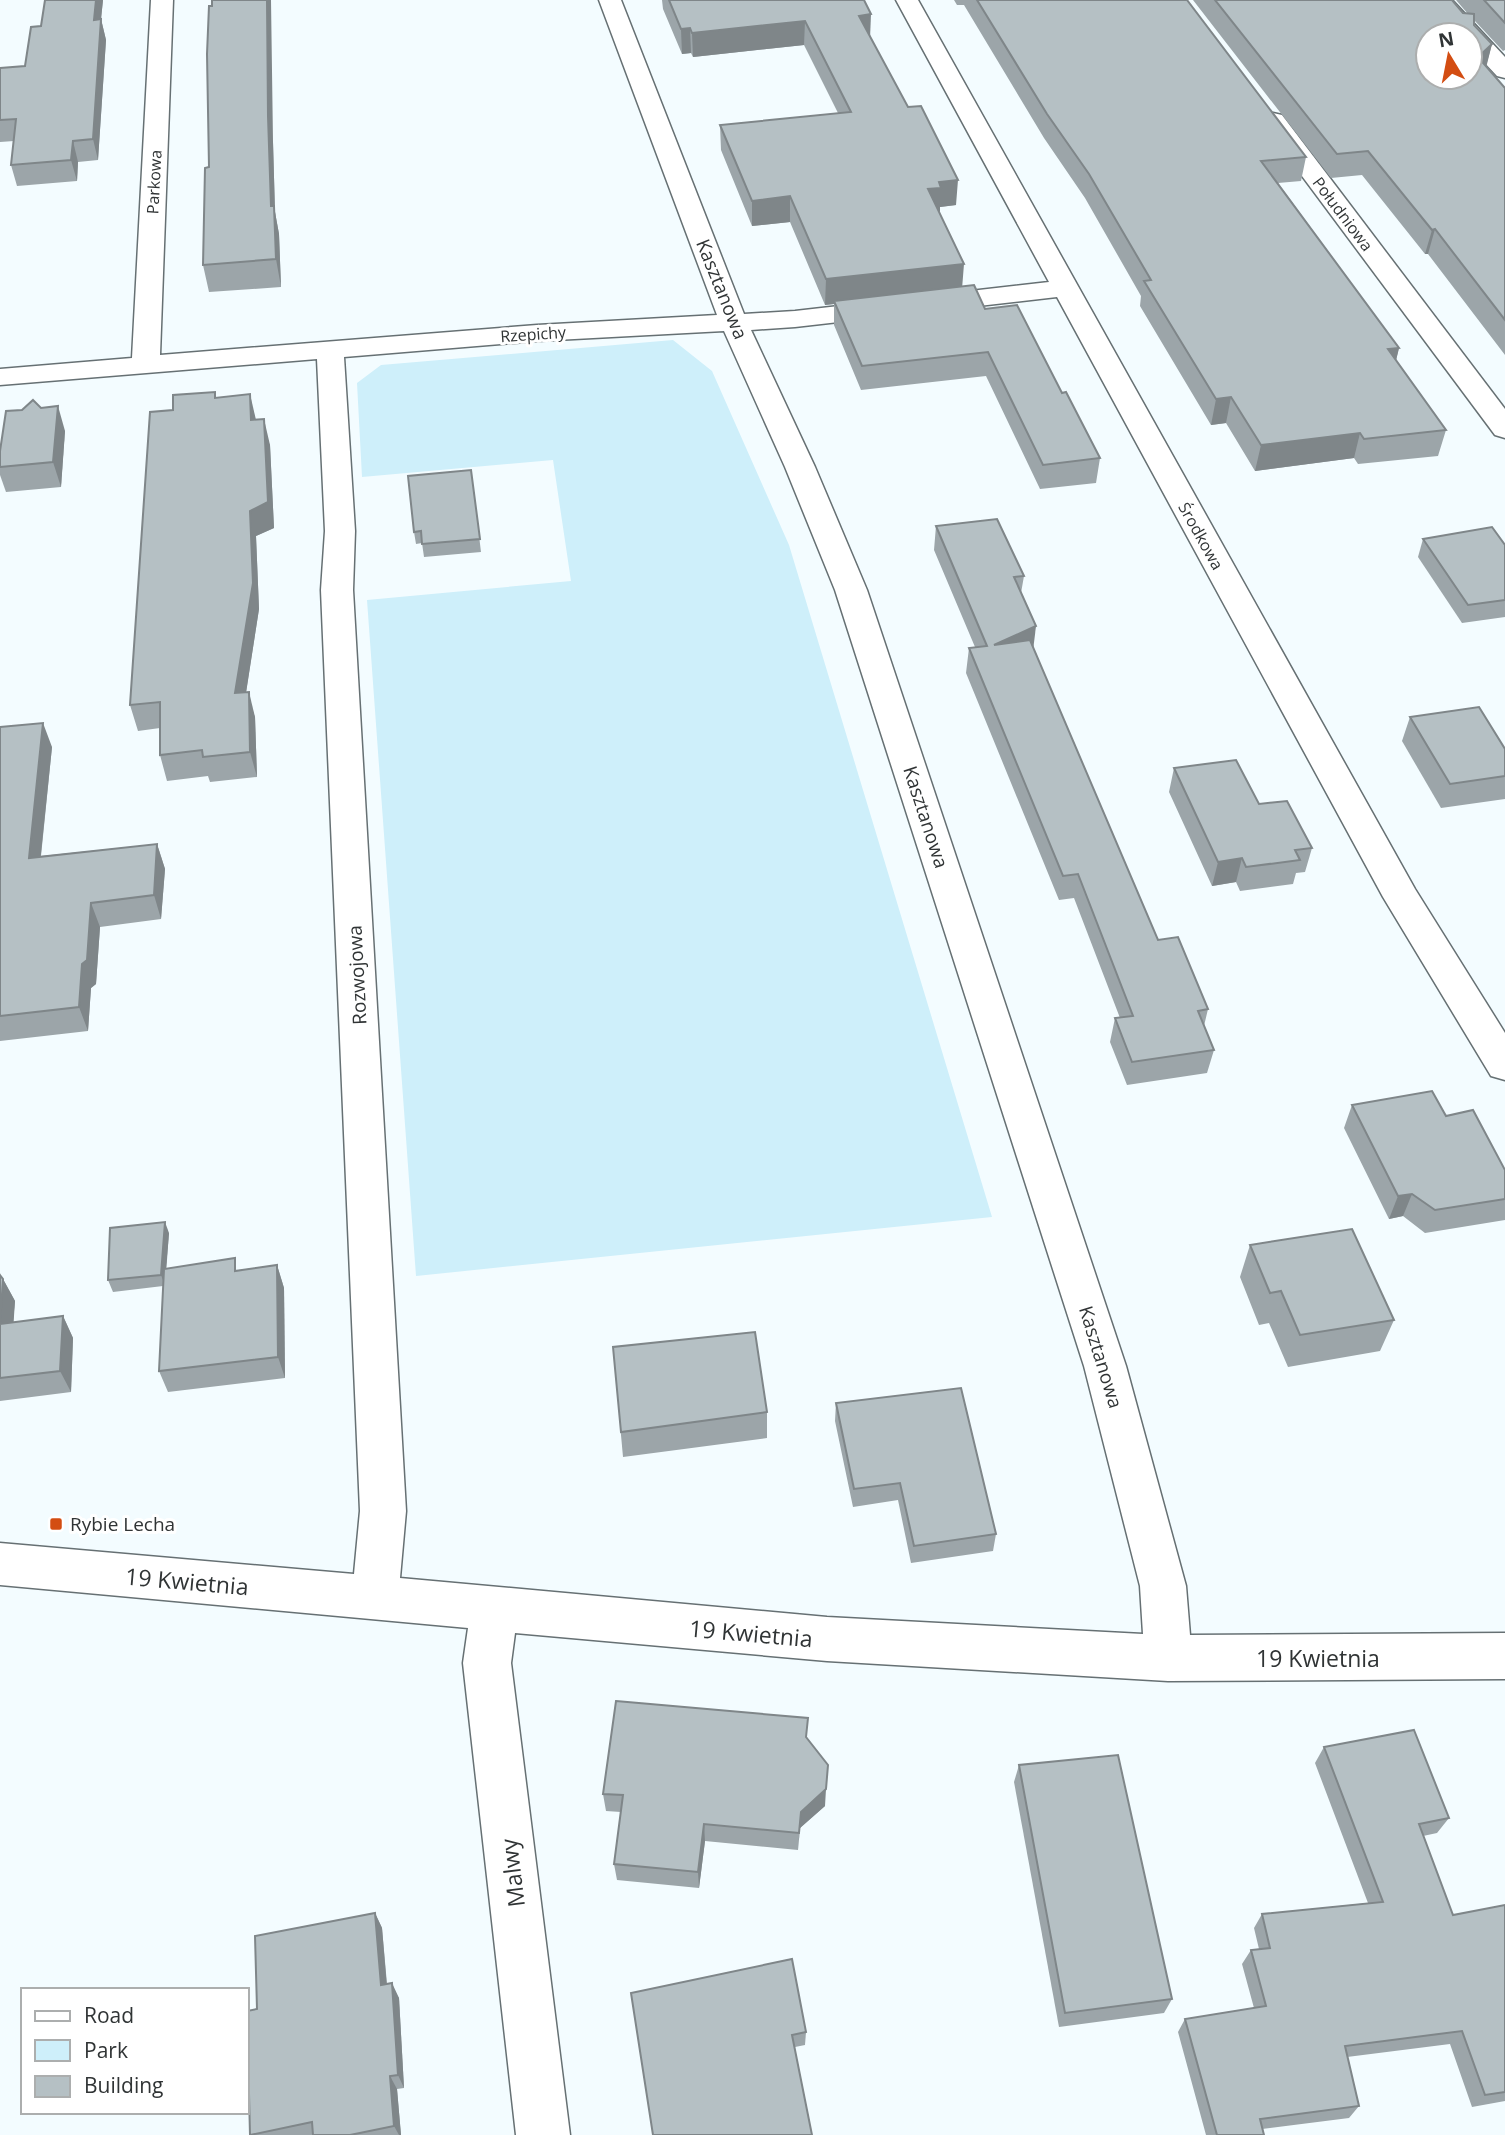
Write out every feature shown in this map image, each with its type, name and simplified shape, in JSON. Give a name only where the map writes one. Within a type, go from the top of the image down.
[{"type":"street","name":"Parkowa","points":[[146,364],[162,0]]},
{"type":"street","name":"Kasztanowa","points":[[610,0],[734,323],[800,467],[851,590],[1101,1353],[1163,1586],[1168,1658]]},
{"type":"street","name":"Środkowa","points":[[907,0],[1401,897],[1505,1065]]},
{"type":"street","points":[[1440,0],[1505,71]]},
{"type":"street","name":"Południowa","points":[[1261,104],[1505,429]]},
{"type":"street","name":"Rzepichy","points":[[0,377],[537,333],[804,318],[1066,288]]},
{"type":"street","name":"Rozwojowa","points":[[330,351],[340,531],[337,590],[383,1511],[381,1555],[373,1598]]},
{"type":"street","name":"19 Kwietnia","points":[[0,1564],[494,1611],[827,1639],[1168,1658],[1505,1656]]},
{"type":"street","name":"Malwy","points":[[494,1611],[487,1662],[543,2135]]},
{"type":"green space","points":[[673,340],[712,371],[789,545],[992,1217],[416,1276],[367,600],[571,581],[553,460],[362,477],[357,383],[381,365]]},
{"type":"building","points":[[45,0],[96,0],[94,20],[101,19],[93,139],[73,141],[71,160],[11,165],[16,119],[0,120],[0,68],[25,66],[31,27],[41,26]]},
{"type":"building","points":[[212,0],[267,0],[271,206],[274,206],[276,259],[203,265],[205,168],[209,167],[207,54],[209,6],[212,6]]},
{"type":"building","points":[[669,0],[864,0],[871,14],[859,16],[908,107],[921,106],[958,180],[939,182],[941,188],[928,189],[964,264],[826,279],[790,196],[752,201],[720,125],[851,112],[805,21],[692,33],[690,28],[681,29]]},
{"type":"building","points":[[977,0],[1187,0],[1306,157],[1261,161],[1399,348],[1388,349],[1446,430],[1364,439],[1360,433],[1261,445],[1231,397],[1216,399],[1144,281],[1151,280],[1089,174],[1047,114]]},
{"type":"building","points":[[1215,0],[1452,0],[1463,13],[1474,14],[1474,21],[1414,21],[1414,91],[1484,91],[1484,64],[1505,88],[1505,320],[1435,229],[1432,230],[1368,151],[1337,154]]},
{"type":"building","points":[[1484,0],[1505,0],[1505,23]]},
{"type":"building","points":[[1484,36],[1492,44],[1484,51]]},
{"type":"building","points":[[974,285],[985,309],[1017,305],[1062,393],[1066,392],[1100,458],[1043,465],[988,352],[862,366],[834,301]]},
{"type":"building","points":[[215,392],[215,398],[250,394],[251,420],[264,419],[268,502],[250,511],[253,583],[235,693],[249,692],[250,752],[203,757],[202,750],[160,755],[160,702],[130,705],[150,412],[173,410],[173,395]]},
{"type":"building","points":[[33,400],[41,408],[58,406],[53,462],[0,467],[6,411],[22,410]]},
{"type":"building","points":[[471,470],[480,539],[422,544],[421,531],[414,532],[408,476]]},
{"type":"building","points":[[997,519],[1024,576],[1014,577],[1036,626],[994,645],[1030,640],[1158,940],[1178,937],[1208,1009],[1198,1011],[1214,1050],[1132,1062],[1115,1018],[1133,1016],[1078,874],[1063,876],[969,648],[987,646],[936,526]]},
{"type":"building","points":[[1492,527],[1505,545],[1505,600],[1468,605],[1423,539]]},
{"type":"building","points":[[1479,707],[1505,749],[1505,776],[1450,784],[1410,717]]},
{"type":"building","points":[[43,723],[29,858],[157,844],[154,895],[91,903],[87,960],[82,964],[79,1007],[0,1016],[0,727]]},
{"type":"building","points":[[1236,760],[1259,804],[1287,801],[1312,848],[1295,850],[1300,860],[1246,867],[1242,858],[1218,862],[1174,768]]},
{"type":"building","points":[[1432,1091],[1446,1116],[1473,1110],[1505,1170],[1505,1199],[1435,1210],[1412,1194],[1398,1196],[1352,1105]]},
{"type":"building","points":[[165,1222],[161,1275],[108,1280],[110,1228]]},
{"type":"building","points":[[1352,1229],[1394,1320],[1300,1335],[1281,1291],[1270,1293],[1250,1245]]},
{"type":"building","points":[[235,1258],[235,1271],[277,1265],[278,1357],[159,1371],[164,1269]]},
{"type":"building","points":[[0,1275],[3,1279],[0,1324]]},
{"type":"building","points":[[63,1316],[60,1371],[0,1378],[0,1324]]},
{"type":"building","points":[[755,1332],[767,1412],[621,1432],[613,1347]]},
{"type":"building","points":[[961,1388],[996,1534],[914,1546],[900,1483],[854,1489],[836,1403]]},
{"type":"building","points":[[616,1701],[808,1718],[806,1737],[828,1765],[826,1789],[801,1812],[799,1833],[704,1824],[698,1872],[614,1864],[623,1795],[603,1794]]},
{"type":"building","points":[[1414,1730],[1449,1818],[1419,1824],[1453,1915],[1505,1905],[1505,2092],[1485,2095],[1462,2031],[1345,2046],[1359,2106],[1260,2119],[1264,2135],[1217,2135],[1185,2019],[1266,2006],[1251,1950],[1270,1948],[1262,1914],[1383,1902],[1324,1747]]},
{"type":"building","points":[[1118,1755],[1172,1999],[1065,2013],[1019,1765]]},
{"type":"building","points":[[375,1913],[381,1985],[392,1983],[398,2075],[390,2076],[394,2126],[350,2135],[313,2135],[312,2122],[250,2135],[248,2011],[257,2009],[255,1936]]},
{"type":"building","points":[[792,1959],[806,2032],[792,2035],[812,2135],[653,2135],[631,1993]]},
{"type":"place","name":"Rybie Lecha","points":[[56,1524]]}]
